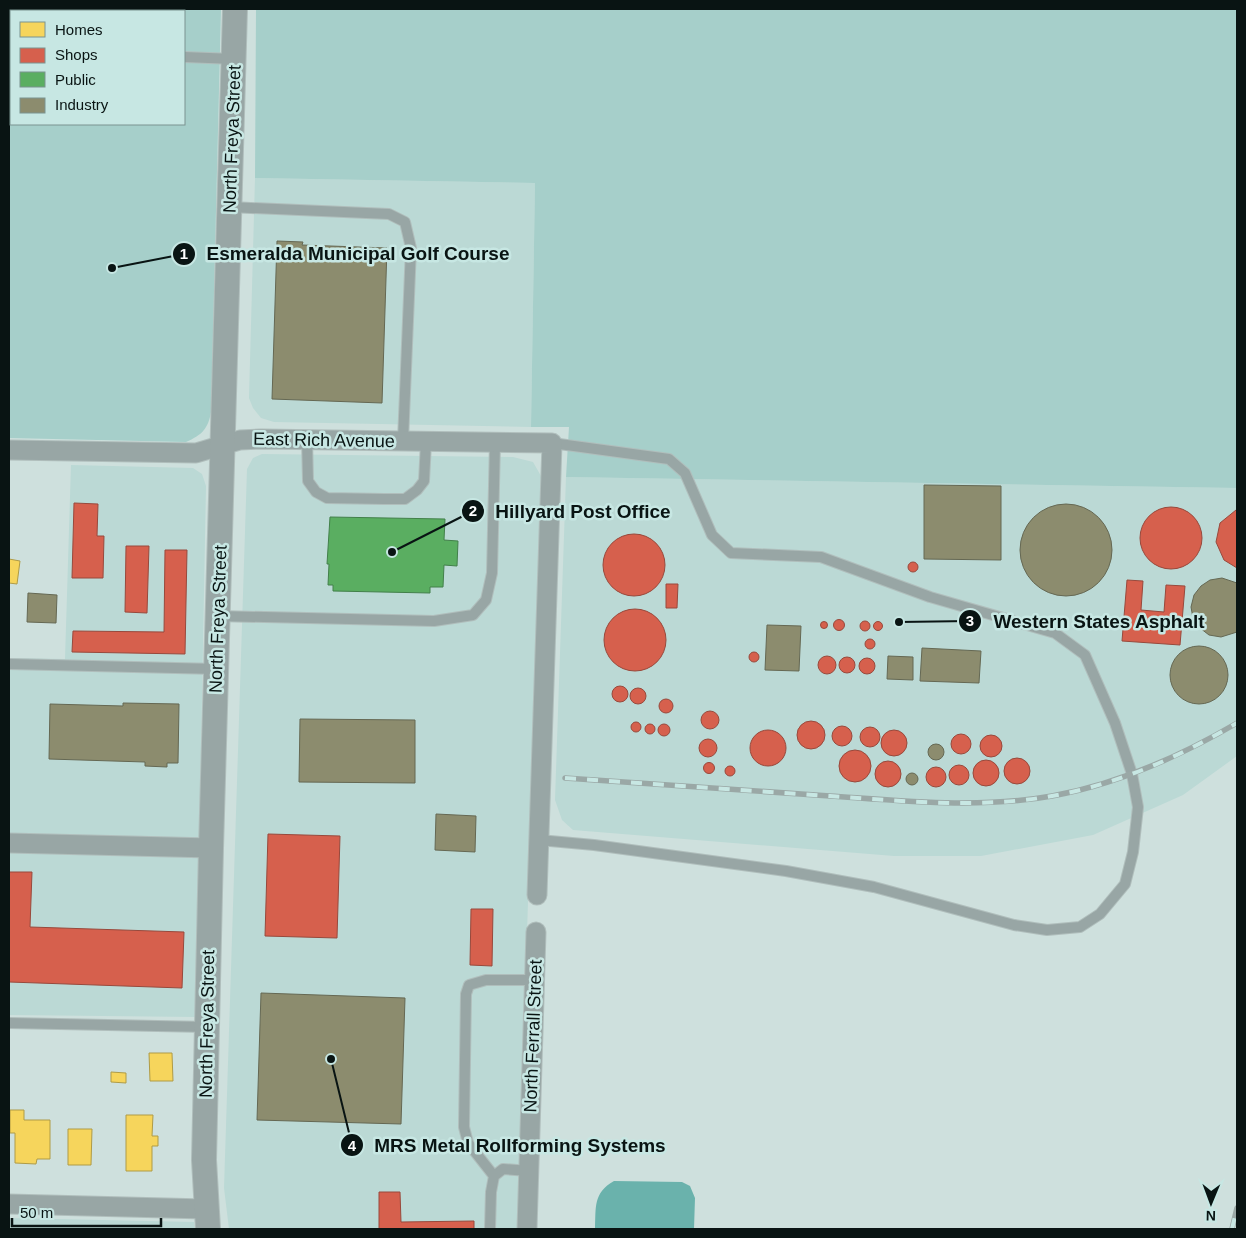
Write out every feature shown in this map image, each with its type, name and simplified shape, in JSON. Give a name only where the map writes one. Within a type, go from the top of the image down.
[{"type":"street","name":"North Freya Street","points":[[207,1219],[207,1027],[211,848],[235,9]]},
{"type":"street","name":"East Rich Avenue","points":[[9,450],[196,454],[240,440],[252,439],[552,443]]},
{"type":"street","points":[[537,895],[552,443]]},
{"type":"street","points":[[9,843],[211,848]]},
{"type":"street","name":"North Ferrall Street","points":[[527,1229],[536,932]]},
{"type":"street","points":[[9,1204],[207,1219]]},
{"type":"lane","points":[[185,57],[234,59]]},
{"type":"lane","points":[[230,207],[389,214],[404,222],[411,248],[403,441]]},
{"type":"lane","points":[[307,440],[308,481],[316,492],[327,498],[365,499],[405,499],[417,490],[424,481],[426,442]]},
{"type":"lane","points":[[218,616],[434,621],[473,615],[486,600],[492,573],[495,442]]},
{"type":"lane","points":[[539,840],[594,845],[786,871],[874,887],[1014,925],[1047,930],[1080,927],[1100,914],[1125,884],[1133,852],[1138,807],[1132,774],[1115,723],[1085,655],[1055,633],[930,597],[821,557],[731,553],[712,535],[685,473],[669,459],[552,443]]},
{"type":"lane","points":[[9,664],[217,669]]},
{"type":"lane","points":[[494,1176],[468,1143],[464,1127],[466,994],[469,985],[486,980],[535,980]]},
{"type":"lane","points":[[9,1023],[207,1027]]},
{"type":"lane","points":[[490,1229],[491,1192],[494,1176],[503,1169],[529,1171]]},
{"type":"shaded area","points":[[9,9],[221,9],[211,412],[208,423],[203,431],[186,442],[9,438]]},
{"type":"shaded area","points":[[256,9],[1237,9],[1237,488],[566,477],[569,427],[531,427],[535,183],[255,178]]},
{"type":"shaded area","points":[[255,178],[535,183],[531,427],[274,422],[261,418],[253,408],[249,398]]},
{"type":"shaded area","points":[[262,454],[513,457],[533,462],[541,476],[518,1229],[229,1229],[224,1188],[247,469],[253,458]]},
{"type":"shaded area","points":[[71,465],[193,468],[202,474],[206,486],[196,1017],[9,1015],[9,658],[65,659]]},
{"type":"shaded area","points":[[566,477],[1237,488],[1237,756],[1183,795],[1093,835],[981,856],[894,856],[573,830],[562,820],[555,800]]},
{"type":"shaded area","points":[[614,1181],[682,1182],[690,1186],[695,1198],[694,1229],[595,1229],[597,1201],[602,1190]]},
{"type":"shaded area","points":[[9,1218],[194,1222],[195,1229],[9,1229]]},
{"type":"building: Homes","points":[[9,559],[20,561],[17,584],[9,583]]},
{"type":"building: Homes","points":[[149,1053],[172,1053],[173,1081],[150,1081]]},
{"type":"building: Homes","points":[[111,1072],[126,1073],[126,1083],[111,1082]]},
{"type":"building: Homes","points":[[10,1110],[24,1110],[24,1120],[50,1120],[50,1159],[37,1159],[36,1164],[15,1163],[15,1133],[10,1133]]},
{"type":"building: Homes","points":[[126,1115],[153,1115],[152,1136],[158,1136],[158,1146],[152,1146],[152,1171],[126,1171]]},
{"type":"building: Homes","points":[[68,1129],[92,1129],[91,1165],[68,1165]]},
{"type":"building: Shops","points":[[74,503],[98,504],[97,536],[104,536],[103,578],[72,578]]},
{"type":"building: Shops","points":[[1171,507],[1183,509],[1193,516],[1200,526],[1202,538],[1200,550],[1193,560],[1183,567],[1171,569],[1159,567],[1149,560],[1142,550],[1140,538],[1142,526],[1149,516],[1159,509]]},
{"type":"building: Shops","points":[[1236,510],[1237,568],[1224,560],[1216,542],[1220,523]]},
{"type":"building: Shops","points":[[634,534],[646,536],[656,543],[663,553],[665,565],[663,577],[656,587],[646,594],[634,596],[622,594],[612,587],[605,577],[603,565],[605,553],[612,543],[622,536]]},
{"type":"building: Shops","points":[[126,546],[149,546],[147,613],[125,612]]},
{"type":"building: Shops","points":[[165,550],[187,550],[185,654],[72,652],[73,631],[164,632]]},
{"type":"building: Shops","points":[[913,562],[918,567],[913,572],[908,567]]},
{"type":"building: Shops","points":[[1127,580],[1143,581],[1141,610],[1164,612],[1166,585],[1185,586],[1180,645],[1122,641]]},
{"type":"building: Shops","points":[[666,584],[678,584],[677,608],[666,608]]},
{"type":"building: Shops","points":[[635,609],[647,611],[657,618],[664,628],[666,640],[664,652],[657,662],[647,669],[635,671],[623,669],[613,662],[606,652],[604,640],[606,628],[613,618],[623,611]]},
{"type":"building: Shops","points":[[837,620],[841,620],[844,625],[843,629],[837,630],[834,627],[834,623]]},
{"type":"building: Shops","points":[[824,621],[828,625],[824,629],[820,625]]},
{"type":"building: Shops","points":[[865,621],[870,626],[865,631],[860,626]]},
{"type":"building: Shops","points":[[878,621],[883,626],[878,631],[873,626]]},
{"type":"building: Shops","points":[[868,639],[872,639],[875,644],[874,648],[868,649],[865,646],[865,642]]},
{"type":"building: Shops","points":[[752,652],[756,652],[759,657],[758,661],[752,662],[749,659],[749,655]]},
{"type":"building: Shops","points":[[827,656],[833,659],[836,665],[833,671],[827,674],[821,671],[818,665],[821,659]]},
{"type":"building: Shops","points":[[844,657],[850,657],[855,662],[853,671],[844,673],[839,668],[839,662]]},
{"type":"building: Shops","points":[[864,658],[870,658],[875,663],[873,672],[864,674],[859,669],[859,663]]},
{"type":"building: Shops","points":[[620,686],[628,694],[620,702],[612,694]]},
{"type":"building: Shops","points":[[638,688],[646,696],[638,704],[630,696]]},
{"type":"building: Shops","points":[[666,699],[671,701],[673,706],[671,711],[666,713],[661,711],[659,706],[661,701]]},
{"type":"building: Shops","points":[[706,711],[714,711],[719,716],[717,727],[706,729],[701,724],[701,716]]},
{"type":"building: Shops","points":[[811,721],[821,725],[825,735],[821,745],[811,749],[801,745],[797,735],[801,725]]},
{"type":"building: Shops","points":[[634,722],[638,722],[641,727],[640,731],[634,732],[631,729],[631,725]]},
{"type":"building: Shops","points":[[648,724],[652,724],[655,729],[654,733],[648,734],[645,731],[645,727]]},
{"type":"building: Shops","points":[[662,724],[666,724],[670,730],[666,736],[662,736],[658,732],[658,728]]},
{"type":"building: Shops","points":[[838,726],[846,726],[852,732],[852,740],[846,746],[838,746],[832,740],[832,732]]},
{"type":"building: Shops","points":[[870,727],[877,730],[880,737],[877,744],[870,747],[863,744],[860,737],[863,730]]},
{"type":"building: Shops","points":[[768,730],[781,735],[786,748],[781,761],[768,766],[755,761],[750,748],[755,735]]},
{"type":"building: Shops","points":[[894,730],[903,734],[907,743],[903,752],[894,756],[885,752],[881,743],[885,734]]},
{"type":"building: Shops","points":[[961,734],[968,737],[971,744],[968,751],[961,754],[954,751],[951,744],[954,737]]},
{"type":"building: Shops","points":[[991,735],[1001,742],[1002,746],[995,756],[991,757],[981,750],[980,746],[987,736]]},
{"type":"building: Shops","points":[[708,739],[714,742],[717,748],[714,754],[708,757],[702,754],[699,748],[702,742]]},
{"type":"building: Shops","points":[[855,750],[861,751],[866,755],[870,760],[870,772],[866,777],[861,781],[855,782],[849,781],[844,777],[840,772],[839,766],[840,760],[844,755],[849,751]]},
{"type":"building: Shops","points":[[1017,758],[1026,762],[1030,771],[1026,780],[1017,784],[1008,780],[1004,771],[1008,762]]},
{"type":"building: Shops","points":[[986,760],[995,764],[999,773],[995,782],[986,786],[977,782],[973,773],[977,764]]},
{"type":"building: Shops","points":[[888,761],[897,765],[901,774],[897,783],[888,787],[879,783],[875,774],[879,765]]},
{"type":"building: Shops","points":[[707,763],[711,763],[714,768],[713,772],[707,773],[704,770],[704,766]]},
{"type":"building: Shops","points":[[955,765],[963,765],[969,771],[969,779],[963,785],[955,785],[949,779],[949,771]]},
{"type":"building: Shops","points":[[728,766],[732,766],[735,771],[734,775],[728,776],[725,773],[725,769]]},
{"type":"building: Shops","points":[[936,767],[943,770],[946,777],[943,784],[936,787],[929,784],[926,777],[929,770]]},
{"type":"building: Shops","points":[[268,834],[340,836],[337,938],[265,936]]},
{"type":"building: Shops","points":[[9,872],[32,872],[30,927],[184,932],[182,988],[9,982]]},
{"type":"building: Shops","points":[[471,909],[493,909],[492,966],[470,965]]},
{"type":"building: Shops","points":[[379,1192],[400,1192],[401,1222],[474,1221],[474,1229],[379,1229]]},
{"type":"building: Public","points":[[330,517],[445,519],[444,540],[458,541],[457,566],[444,565],[443,587],[430,587],[430,593],[333,591],[333,585],[328,585],[329,564],[327,564]]},
{"type":"building: Industry","points":[[277,241],[303,242],[302,245],[387,248],[382,403],[272,399]]},
{"type":"building: Industry","points":[[924,485],[1001,486],[1001,560],[924,559]]},
{"type":"building: Industry","points":[[1066,504],[1084,507],[1099,517],[1109,532],[1112,550],[1109,568],[1099,583],[1084,593],[1066,596],[1048,593],[1033,583],[1023,568],[1020,550],[1023,532],[1033,517],[1048,507]]},
{"type":"building: Industry","points":[[1222,578],[1237,583],[1237,632],[1221,637],[1209,635],[1200,628],[1193,618],[1191,607],[1194,595],[1201,586],[1210,580]]},
{"type":"building: Industry","points":[[28,593],[57,595],[56,623],[27,622]]},
{"type":"building: Industry","points":[[767,625],[801,626],[799,671],[765,670]]},
{"type":"building: Industry","points":[[1193,646],[1205,646],[1220,654],[1228,669],[1228,681],[1220,696],[1205,704],[1193,704],[1178,696],[1170,681],[1170,669],[1178,654]]},
{"type":"building: Industry","points":[[922,648],[981,651],[979,683],[920,681]]},
{"type":"building: Industry","points":[[888,656],[913,657],[913,680],[887,679]]},
{"type":"building: Industry","points":[[123,703],[179,704],[178,763],[167,763],[167,767],[145,766],[145,762],[49,759],[50,704],[123,706]]},
{"type":"building: Industry","points":[[300,719],[415,720],[415,783],[299,782]]},
{"type":"building: Industry","points":[[936,744],[942,746],[944,752],[942,758],[936,760],[930,758],[928,752],[930,746]]},
{"type":"building: Industry","points":[[910,773],[914,773],[918,779],[914,785],[910,785],[906,781],[906,777]]},
{"type":"building: Industry","points":[[436,814],[476,816],[475,852],[435,850]]},
{"type":"building: Industry","points":[[261,993],[405,998],[401,1124],[257,1120]]},
{"type":"railway","points":[[565,778],[913,802],[969,803],[1024,800],[1077,791],[1125,777],[1171,758],[1237,723]]},
{"type":"railway","points":[[1232,1229],[1237,1208]]},
{"type":"place","name":"Esmeralda Municipal Golf Course","points":[[112,268]]},
{"type":"place","name":"Hillyard Post Office","points":[[392,552]]},
{"type":"place","name":"Western States Asphalt","points":[[899,622]]},
{"type":"place","name":"MRS Metal Rollforming Systems","points":[[331,1059]]}]
